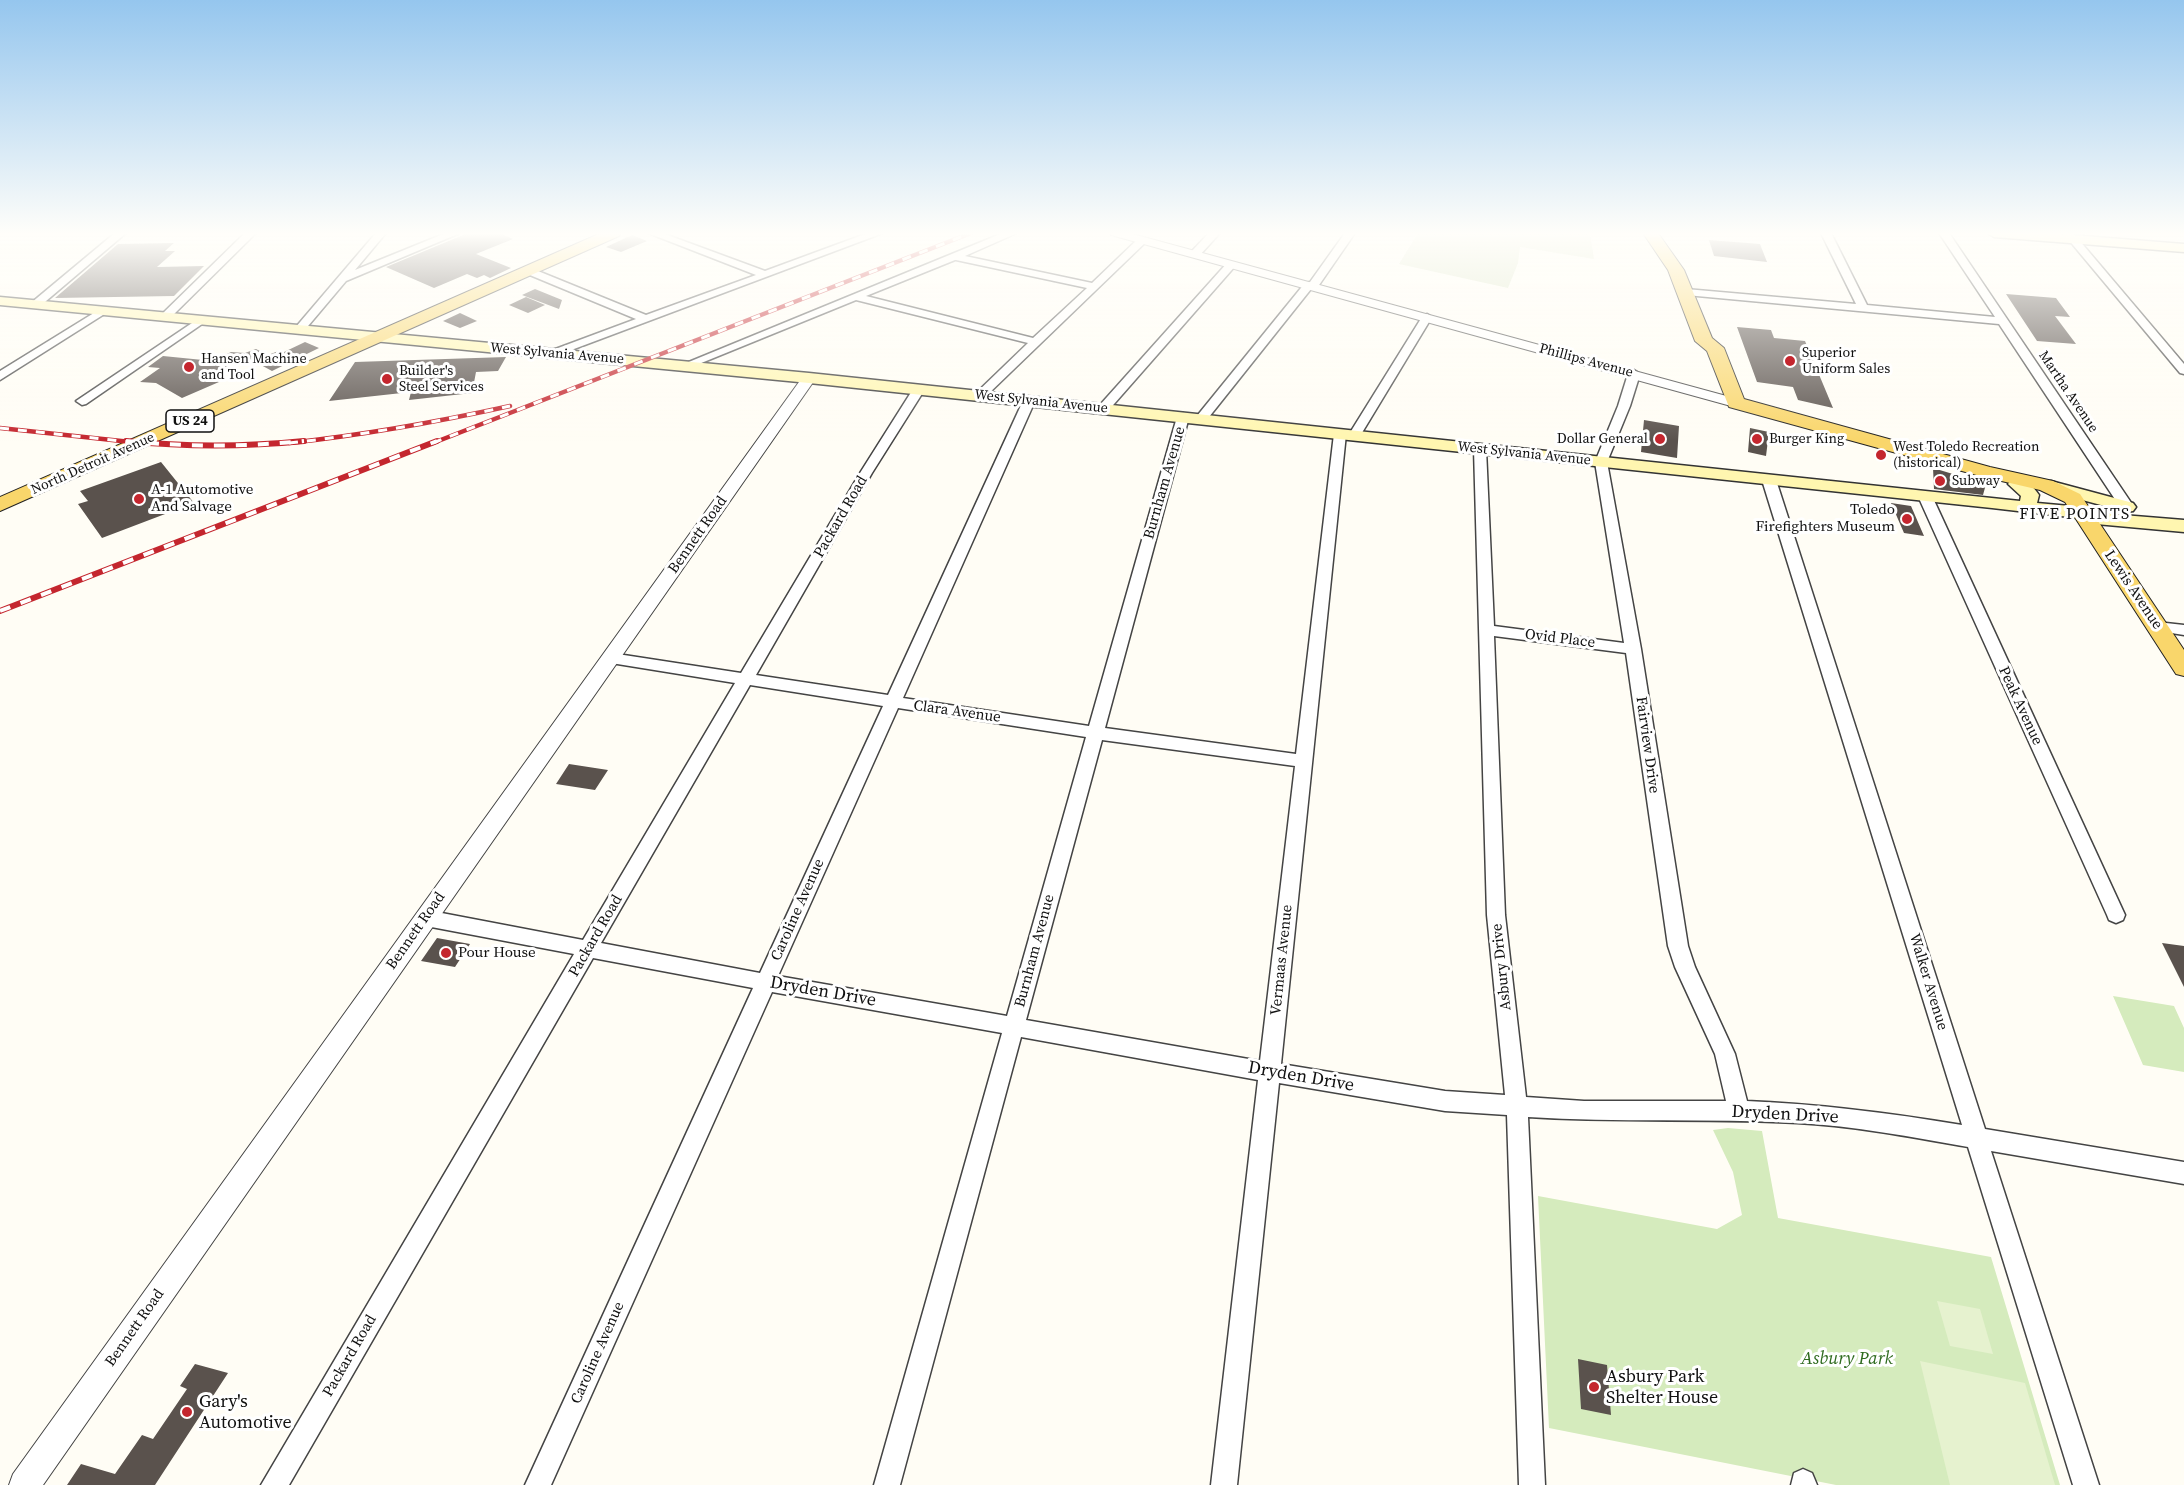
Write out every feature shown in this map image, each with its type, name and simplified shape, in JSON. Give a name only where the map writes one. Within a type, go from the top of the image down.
[{"type":"main road","name":"North Detroit Avenue","points":[[0,505],[458,302]]},
{"type":"main road","points":[[1693,302],[1704,341],[1715,348],[1736,403]]},
{"type":"main road","name":"West Sylvania Avenue","points":[[2,303],[554,353],[980,395],[2020,506],[2081,513],[2096,518],[2125,514],[2184,524]]},
{"type":"main road","points":[[1726,377],[1752,398],[1803,421]]},
{"type":"main road","name":"Phillips Avenue","points":[[1736,403],[1987,472],[2046,485],[2073,498],[2081,508],[2081,513]]},
{"type":"main road","name":"Phillips Avenue","points":[[1987,472],[2053,496],[2081,513]]},
{"type":"main road","points":[[2017,484],[2030,495],[2028,504],[2020,506]]},
{"type":"main road","points":[[2046,485],[2125,514]]},
{"type":"main road","name":"Lewis Avenue","points":[[2081,513],[2184,668]]},
{"type":"street","points":[[35,305],[38,302]]},
{"type":"street","points":[[165,317],[180,302]]},
{"type":"street","points":[[299,330],[322,302]]},
{"type":"street","points":[[605,302],[646,319]]},
{"type":"street","points":[[554,353],[692,302]]},
{"type":"street","points":[[685,366],[843,302]]},
{"type":"street","points":[[877,302],[1036,342]]},
{"type":"street","points":[[980,395],[1076,302]]},
{"type":"street","points":[[1103,409],[1198,302]]},
{"type":"street","name":"Burnham Avenue","points":[[887,1485],[1095,733],[1192,418],[1296,302]]},
{"type":"street","name":"Phillips Avenue","points":[[1374,302],[1736,403]]},
{"type":"street","points":[[1793,302],[2002,321]]},
{"type":"street","points":[[1860,302],[1863,308]]},
{"type":"street","name":"Martha Avenue","points":[[1990,302],[2125,514]]},
{"type":"street","points":[[2126,302],[2184,371]]},
{"type":"street","points":[[0,376],[102,311]]},
{"type":"street","name":"Vermaas Avenue","points":[[1224,1485],[1304,761],[1347,435],[1427,317]]},
{"type":"street","points":[[82,401],[201,320]]},
{"type":"street","points":[[1601,462],[1624,406],[1634,374]]},
{"type":"street","name":"Bennett Road","points":[[24,1485],[810,378]]},
{"type":"street","name":"Packard Road","points":[[274,1485],[866,473],[919,389]]},
{"type":"street","name":"Caroline Avenue","points":[[538,1485],[1029,401]]},
{"type":"street","name":"Asbury Drive","points":[[1480,449],[1496,915],[1517,1108],[1532,1485]]},
{"type":"street","name":"Fairview Drive","points":[[1601,462],[1633,649],[1678,946],[1685,967],[1725,1054],[1739,1111]]},
{"type":"street","name":"Walker Avenue","points":[[1768,480],[2086,1485]]},
{"type":"street","name":"Peak Avenue","points":[[1925,496],[2116,915]]},
{"type":"street","points":[[2157,627],[2184,630]]},
{"type":"street","name":"Ovid Place","points":[[1486,630],[1633,649]]},
{"type":"street","name":"Clara Avenue","points":[[611,658],[873,697],[892,703],[1304,761]]},
{"type":"street","name":"Dryden Drive","points":[[426,918],[765,982],[1445,1101],[1594,1112],[1739,1111],[1841,1118],[2184,1173]]},
{"type":"green space","points":[[2113,996],[2174,1006],[2184,1028],[2184,1072],[2143,1065]]},
{"type":"green space","name":"Asbury Park","points":[[1728,1128],[1762,1131],[1778,1218],[1991,1257],[2060,1485],[1836,1485],[1549,1428],[1538,1196],[1717,1229],[1742,1215],[1733,1172],[1713,1130]]},
{"type":"green space","points":[[1937,1301],[1980,1309],[1993,1354],[1950,1346]]},
{"type":"green space","points":[[1920,1361],[2025,1383],[2055,1485],[1950,1485]]},
{"type":"building","points":[[515,302],[539,302],[545,305],[528,313],[509,305]]},
{"type":"building","points":[[541,302],[561,302],[559,309]]},
{"type":"building","points":[[2011,302],[2059,302],[2070,317],[2055,316],[2076,344],[2037,341]]},
{"type":"building","points":[[460,313],[477,321],[460,328],[443,321]]},
{"type":"building","name":"Superior Uniform Sales","points":[[1737,327],[1771,330],[1774,338],[1805,341],[1833,408],[1798,400],[1793,387],[1757,382]]},
{"type":"building","points":[[305,342],[319,348],[272,371],[248,358],[206,375],[219,382],[182,398],[156,383],[140,382],[160,368],[148,367],[163,356],[213,361],[231,352],[245,353],[256,349],[268,355],[281,350],[284,352]]},
{"type":"building","name":"Builder's Steel Services","points":[[506,357],[498,371],[476,372],[472,393],[409,400],[411,392],[329,401],[355,362]]},
{"type":"building","name":"Dollar General","points":[[1644,420],[1679,426],[1677,458],[1641,452]]},
{"type":"building","name":"Burger King","points":[[1750,428],[1769,432],[1766,456],[1748,452]]},
{"type":"building","name":"A-1 Automotive And Salvage","points":[[161,462],[194,503],[102,538],[78,504],[88,501],[80,491]]},
{"type":"building","points":[[1933,468],[1986,484],[1983,495],[1934,489]]},
{"type":"building","name":"Toledo Firefighters Museum","points":[[1891,503],[1911,506],[1924,536],[1904,533]]},
{"type":"building","points":[[569,764],[608,770],[595,790],[556,784]]},
{"type":"building","name":"Pour House","points":[[437,938],[470,944],[455,967],[421,961]]},
{"type":"building","points":[[2162,943],[2184,946],[2184,987]]},
{"type":"building","name":"Asbury Park Shelter House","points":[[1578,1359],[1607,1365],[1611,1415],[1581,1409]]},
{"type":"building","name":"Gary's Automotive","points":[[195,1364],[228,1373],[155,1485],[67,1485],[81,1464],[115,1474],[142,1435],[153,1439],[187,1389],[180,1386]]},
{"type":"railway","points":[[433,443],[793,302]]},
{"type":"railway","points":[[289,443],[400,428],[510,406]]},
{"type":"railway","points":[[0,428],[140,443]]},
{"type":"railway","points":[[126,441],[215,446],[304,441]]},
{"type":"railway","points":[[0,611],[437,441]]},
{"type":"place","name":"Superior Uniform Sales","points":[[1790,361]]},
{"type":"place","name":"Hansen Machine and Tool","points":[[189,367]]},
{"type":"place","name":"Builder's Steel Services","points":[[387,379]]},
{"type":"place","name":"Dollar General","points":[[1660,439]]},
{"type":"place","name":"Burger King","points":[[1757,439]]},
{"type":"place","name":"West Toledo Recreation (historical)","points":[[1881,455]]},
{"type":"place","name":"Subway","points":[[1940,481]]},
{"type":"place","name":"A-1 Automotive And Salvage","points":[[139,499]]},
{"type":"place","name":"Toledo Firefighters Museum","points":[[1907,519]]},
{"type":"place","name":"Pour House","points":[[446,953]]},
{"type":"place","name":"Asbury Park Shelter House","points":[[1594,1387]]},
{"type":"place","name":"Gary's Automotive","points":[[187,1412]]},
{"type":"district","name":"FIVE POINTS","points":[[2075,515]]}]
